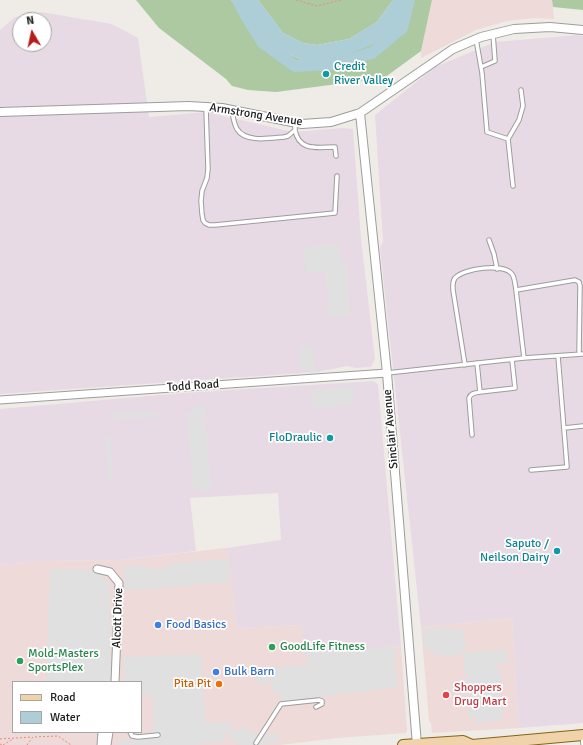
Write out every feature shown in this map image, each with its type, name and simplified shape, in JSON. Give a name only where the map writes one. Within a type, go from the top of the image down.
[{"type":"main road","points":[[403,745],[464,741],[472,745],[552,742],[583,738]]},
{"type":"street","name":"Armstrong Avenue","points":[[0,112],[189,106],[222,108],[295,126],[302,124],[331,122],[360,113],[453,49],[476,39],[514,29],[550,27],[583,30]]},
{"type":"street","name":"Sinclair Avenue","points":[[360,113],[387,373],[417,744]]},
{"type":"street","name":"Todd Road","points":[[0,400],[387,373]]},
{"type":"street","name":"Alcott Drive","points":[[97,569],[110,572],[119,583],[115,681]]},
{"type":"street","points":[[101,745],[102,733]]},
{"type":"street","points":[[107,745],[109,733]]},
{"type":"lane","points":[[481,67],[495,61],[493,34]]},
{"type":"lane","points":[[476,39],[481,67],[487,132],[508,139]]},
{"type":"lane","points":[[513,186],[508,139],[519,120],[523,106],[521,90]]},
{"type":"lane","points":[[206,107],[208,169],[201,201],[203,220],[205,223],[215,225],[334,213],[337,176]]},
{"type":"lane","points":[[232,110],[235,126],[240,134],[246,137],[257,139],[284,137],[288,136],[295,126]]},
{"type":"lane","points":[[295,126],[297,138],[303,145],[311,148],[335,147],[336,156]]},
{"type":"lane","points":[[489,240],[497,269]]},
{"type":"lane","points":[[466,365],[453,290],[453,282],[460,274],[484,268],[506,270],[512,274],[516,290],[524,358]]},
{"type":"lane","points":[[387,373],[524,358],[581,354],[579,282],[575,280],[516,290]]},
{"type":"lane","points":[[531,470],[567,467],[558,356]]},
{"type":"lane","points":[[472,435],[470,395],[480,392],[515,388],[512,360]]},
{"type":"lane","points":[[477,363],[480,392]]},
{"type":"lane","points":[[564,428],[583,426]]},
{"type":"lane","points":[[256,743],[280,704],[319,700],[322,701],[322,704],[316,707]]},
{"type":"lane","points":[[130,733],[132,736],[158,735]]},
{"type":"path","points":[[296,0],[317,6],[341,0]]},
{"type":"path","points":[[0,739],[58,736],[71,745]]},
{"type":"path","points":[[27,745],[33,737]]},
{"type":"path","points":[[2,745],[14,738]]},
{"type":"shaded area","points":[[432,0],[552,0],[554,19],[536,18],[507,21],[476,30],[421,58],[421,51]]},
{"type":"shaded area","points":[[52,14],[112,24],[138,38],[149,117],[206,112],[293,132],[343,128],[353,129],[361,238],[375,359],[371,367],[356,368],[347,366],[318,372],[0,394],[0,30],[12,20],[12,52],[52,52]]},
{"type":"shaded area","points":[[578,35],[583,36],[583,723],[519,728],[512,618],[421,627],[380,248],[383,241],[375,115],[435,67],[495,42]]},
{"type":"shaded area","points":[[339,243],[340,261],[346,260],[351,315],[329,317],[325,272],[306,273],[303,247]]},
{"type":"shaded area","points":[[313,345],[315,370],[301,371],[299,347]]},
{"type":"shaded area","points":[[373,381],[378,384],[401,646],[304,655],[302,625],[237,628],[227,548],[281,540],[278,493],[190,498],[196,551],[121,560],[36,561],[0,564],[0,409],[183,393]]},
{"type":"shaded area","points":[[353,386],[354,405],[312,409],[311,390]]},
{"type":"shaded area","points":[[205,406],[206,419],[200,420],[200,423],[206,423],[211,488],[208,488],[208,491],[200,492],[199,489],[193,489],[187,413],[192,413],[192,407]]},
{"type":"shaded area","points":[[157,411],[157,417],[109,419],[109,413]]},
{"type":"shaded area","points":[[110,436],[113,479],[108,479],[105,437]]},
{"type":"shaded area","points":[[227,548],[237,628],[302,625],[305,655],[401,646],[406,733],[338,738],[280,745],[0,745],[0,564],[36,561],[121,560]]},
{"type":"shaded area","points":[[228,559],[229,582],[125,591],[123,567],[148,566],[148,569],[170,567],[170,563]]},
{"type":"shaded area","points":[[50,569],[100,570],[101,576],[106,581],[110,581],[111,681],[46,681]]},
{"type":"shaded area","points":[[512,618],[519,728],[432,733],[431,723],[429,721],[421,627]]},
{"type":"shaded area","points":[[450,627],[450,630],[460,629],[460,631],[464,631],[466,650],[461,651],[461,655],[438,656],[425,649],[427,644],[424,645],[422,631],[427,631],[427,629]]},
{"type":"shaded area","points":[[394,647],[397,687],[282,701],[281,693],[273,693],[272,682],[257,684],[255,669],[308,665],[307,653]]},
{"type":"shaded area","points":[[507,649],[508,663],[495,664],[496,669],[500,668],[504,713],[501,713],[502,720],[476,723],[475,717],[468,717],[467,711],[473,710],[472,704],[467,705],[465,676],[468,676],[468,674],[465,674],[463,653]]},
{"type":"shaded area","points":[[201,654],[205,723],[234,722],[222,742],[200,745],[118,745],[118,740],[153,739],[153,696],[142,695],[142,681],[124,681],[124,657]]},
{"type":"shaded area","points":[[241,726],[257,735],[280,733],[275,743],[239,745],[228,738],[233,729],[238,731]]},
{"type":"green space","points":[[136,0],[231,0],[249,24],[267,39],[288,54],[310,63],[395,26],[409,11],[413,0],[432,0],[421,51],[384,78],[276,92],[248,90],[232,86],[226,79],[159,28]]},
{"type":"green space","points":[[258,0],[393,0],[377,22],[349,39],[317,45],[303,43],[283,33]]},
{"type":"green space","points":[[552,0],[583,0],[583,10],[553,7]]},
{"type":"water","points":[[231,0],[258,0],[283,33],[303,43],[317,45],[349,39],[377,22],[393,0],[413,0],[409,11],[395,26],[374,44],[328,62],[310,63],[288,54],[267,39],[249,24]]},
{"type":"waterway","points":[[238,0],[263,43],[295,66],[333,64],[372,53],[402,28],[409,0]]},
{"type":"place","name":"Credit River Valley","points":[[326,74]]},
{"type":"place","name":"FloDraulic","points":[[330,438]]},
{"type":"place","name":"Saputo / Neilson Dairy","points":[[557,551]]},
{"type":"place","name":"Food Basics","points":[[158,625]]},
{"type":"place","name":"GoodLife Fitness","points":[[272,647]]},
{"type":"place","name":"Mold-Masters SportsPlex","points":[[20,661]]},
{"type":"place","name":"Bulk Barn","points":[[216,672]]},
{"type":"place","name":"Pita Pit","points":[[219,684]]},
{"type":"place","name":"Shoppers Drug Mart","points":[[446,695]]}]
